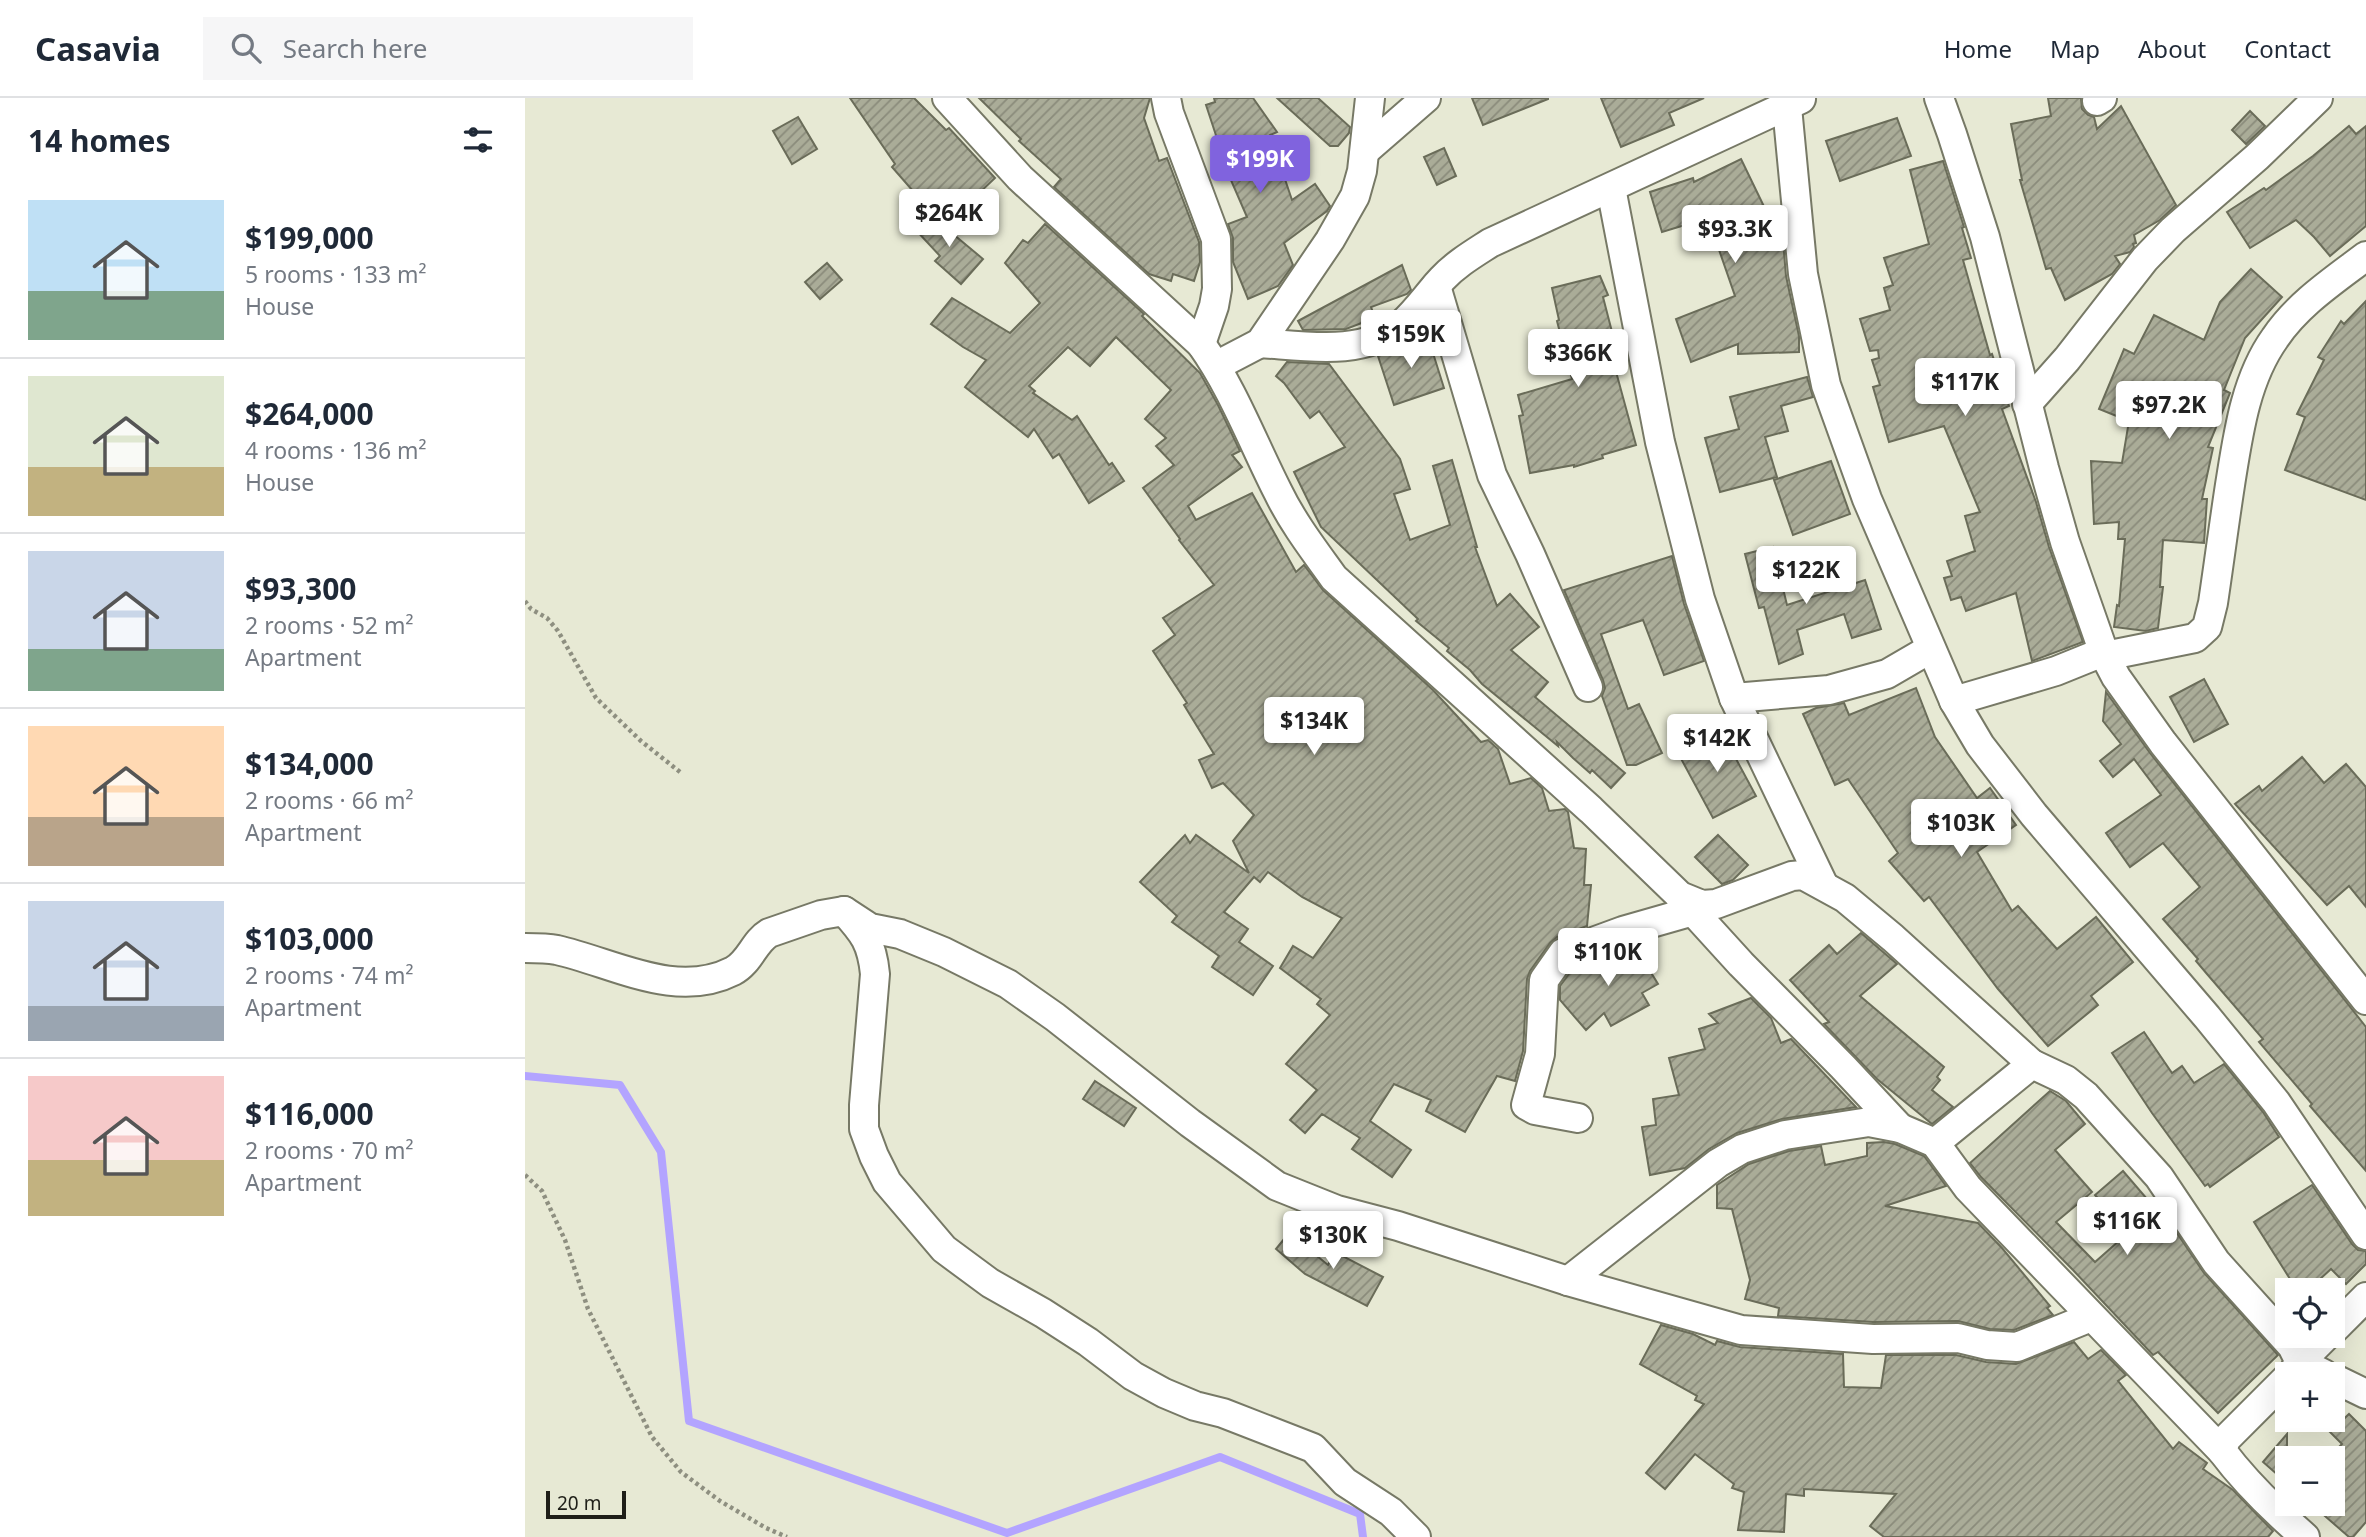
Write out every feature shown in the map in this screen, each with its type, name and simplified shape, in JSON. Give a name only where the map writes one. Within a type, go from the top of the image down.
[{"type":"street","points":[[947,98],[1020,177],[1208,355],[1301,534],[1334,578],[1591,810],[1687,904],[1741,964],[1900,1128]]},
{"type":"street","points":[[1167,98],[1169,113],[1216,239],[1217,289],[1208,355]]},
{"type":"street","points":[[1260,343],[1303,283],[1355,196],[1362,170],[1370,98]]},
{"type":"street","points":[[1364,151],[1426,98]]},
{"type":"street","points":[[1938,98],[1985,237],[2065,542],[2104,654],[2116,677],[2163,743],[2366,1000]]},
{"type":"street","points":[[2027,404],[2067,359],[2145,259],[2173,230],[2257,157],[2318,98]]},
{"type":"street","points":[[1208,355],[1260,343],[1330,347],[1373,340],[1400,326],[1459,263],[1490,243],[1795,102],[1803,274],[1826,385],[1867,499],[1954,701],[1980,745],[2034,815],[2276,1102],[2366,1235]]},
{"type":"street","points":[[1611,188],[1660,442],[1700,599],[1734,698],[1823,884]]},
{"type":"street","points":[[1954,701],[2104,654],[2196,638],[2207,627],[2213,603],[2237,439],[2251,383],[2262,357],[2303,304],[2366,256]]},
{"type":"street","points":[[1436,286],[1492,475],[1588,687]]},
{"type":"street","points":[[1734,698],[1829,690],[1887,674],[1930,649]]},
{"type":"street","points":[[1578,1118],[1535,1110],[1526,1105],[1540,1054],[1544,980],[1563,953],[1687,904],[1716,904],[1792,876],[1803,875],[1845,898],[2032,1064],[2066,1080],[2102,1112],[2159,1177],[2216,1262],[2292,1346],[2298,1362]]},
{"type":"street","points":[[525,947],[556,950],[609,967],[679,982],[711,980],[736,970],[748,960],[762,937],[769,933],[821,915],[844,911],[870,928],[900,934],[944,952],[1008,984],[1276,1186],[1337,1210],[1741,1330],[1873,1339],[1958,1338],[1987,1345],[2017,1347],[2091,1317]]},
{"type":"street","points":[[844,911],[869,942],[874,954],[876,974],[864,1129],[887,1182],[944,1249],[990,1283],[1043,1313],[1133,1376],[1164,1393],[1313,1448],[1345,1482],[1391,1512],[1416,1537]]},
{"type":"street","points":[[1935,1143],[2032,1064]]},
{"type":"street","points":[[1569,1281],[1683,1189],[1742,1149],[1785,1135],[1827,1127],[1869,1122],[1900,1128],[1935,1143],[1968,1188],[2222,1451],[2278,1513],[2305,1537]]},
{"type":"street","points":[[2345,1318],[2366,1297]]},
{"type":"street","points":[[2345,1384],[2366,1394]]},
{"type":"street","points":[[2222,1451],[2226,1438],[2275,1395]]},
{"type":"path","points":[[525,601],[547,618],[558,631],[596,698],[641,741],[680,772]]},
{"type":"path","points":[[525,1175],[542,1191],[565,1240],[587,1309],[652,1437],[681,1472],[701,1487],[766,1528],[787,1537]]},
{"type":"building","points":[[850,98],[914,98],[946,130],[949,128],[995,178],[975,197],[972,193],[941,223],[892,167],[895,164]]},
{"type":"building","points":[[979,98],[1150,98],[1144,118],[1159,161],[1167,158],[1199,242],[1200,262],[1194,281],[1173,274],[1171,281],[1149,274],[1054,187],[1061,179],[1019,141],[1021,139]]},
{"type":"building","points":[[1214,98],[1253,98],[1277,132],[1270,135],[1292,200],[1315,184],[1330,206],[1284,243],[1293,265],[1278,286],[1248,299],[1233,262],[1233,238],[1228,224],[1247,217],[1230,178],[1206,105],[1215,102]]},
{"type":"building","points":[[1277,98],[1318,98],[1350,127],[1349,133],[1338,146],[1330,146]]},
{"type":"building","points":[[1472,98],[1548,98],[1548,99],[1483,125]]},
{"type":"building","points":[[1601,98],[1704,98],[1669,113],[1674,125],[1621,147]]},
{"type":"building","points":[[2048,98],[2081,98],[2082,109],[2094,117],[2097,129],[2121,106],[2176,205],[2160,220],[2134,235],[2136,243],[2130,252],[2115,256],[2120,264],[2112,274],[2065,300],[2051,268],[2046,269],[2020,180],[2011,124],[2051,116]]},
{"type":"building","points":[[2250,111],[2265,126],[2246,144],[2232,130]]},
{"type":"building","points":[[798,117],[817,149],[792,164],[773,131]]},
{"type":"building","points":[[1897,118],[1911,156],[1840,181],[1826,141]]},
{"type":"building","points":[[2349,126],[2356,134],[2366,126],[2366,226],[2330,256],[2296,220],[2250,248],[2227,212],[2264,188],[2266,190]]},
{"type":"building","points":[[1444,148],[1456,176],[1437,185],[1424,157]]},
{"type":"building","points":[[1741,159],[1771,221],[1779,219],[1786,276],[1799,336],[1799,352],[1738,354],[1738,344],[1691,362],[1676,319],[1735,296],[1708,218],[1662,232],[1650,192],[1693,178],[1694,182]]},
{"type":"building","points":[[1943,161],[1971,258],[1963,260],[1990,355],[1992,354],[2009,406],[2002,409],[2083,642],[2032,661],[2016,593],[1966,611],[1961,597],[1951,600],[1944,578],[1952,576],[1947,561],[1975,551],[1965,516],[1980,512],[1944,426],[1889,442],[1873,387],[1880,385],[1872,360],[1879,358],[1878,350],[1870,351],[1860,319],[1890,310],[1884,288],[1893,285],[1884,258],[1929,244],[1910,170]]},
{"type":"building","points":[[929,214],[983,259],[961,284],[935,261],[940,256],[914,228]]},
{"type":"building","points":[[1045,224],[1144,314],[1142,316],[1200,373],[1218,405],[1240,451],[1232,455],[1242,467],[1188,506],[1196,520],[1252,493],[1296,572],[1304,565],[1323,590],[1433,690],[1481,742],[1488,740],[1498,749],[1510,784],[1531,778],[1542,788],[1549,811],[1565,809],[1568,812],[1574,848],[1586,849],[1584,885],[1591,885],[1587,926],[1557,937],[1530,971],[1527,979],[1523,1051],[1515,1081],[1497,1076],[1465,1132],[1426,1111],[1431,1100],[1394,1084],[1370,1121],[1411,1150],[1392,1177],[1352,1149],[1360,1138],[1322,1114],[1305,1133],[1290,1120],[1317,1090],[1286,1064],[1330,1015],[1317,1004],[1321,999],[1280,968],[1293,946],[1313,958],[1342,918],[1302,897],[1268,872],[1260,882],[1254,877],[1224,912],[1248,929],[1239,942],[1273,966],[1253,995],[1212,967],[1219,956],[1172,922],[1177,916],[1140,882],[1185,835],[1190,843],[1196,835],[1249,873],[1233,841],[1254,815],[1223,783],[1212,788],[1199,760],[1214,754],[1184,705],[1187,703],[1153,651],[1175,635],[1163,618],[1214,585],[1143,488],[1174,465],[1156,446],[1166,438],[1145,419],[1171,390],[1116,337],[1090,366],[1068,347],[1029,386],[1035,391],[1033,393],[1072,420],[1077,416],[1109,465],[1112,463],[1124,481],[1089,503],[1059,454],[1053,458],[1034,429],[1028,437],[965,387],[986,360],[931,324],[952,298],[1010,333],[1040,303],[1005,263],[1023,240],[1028,243]]},
{"type":"building","points":[[827,263],[842,280],[820,299],[805,282]]},
{"type":"building","points":[[1402,265],[1411,290],[1407,294],[1371,307],[1375,318],[1346,329],[1303,330],[1298,321]]},
{"type":"building","points":[[2251,269],[2282,297],[2245,338],[2224,390],[2230,393],[2208,447],[2213,448],[2202,499],[2207,499],[2204,543],[2163,540],[2160,587],[2163,587],[2158,628],[2146,631],[2114,627],[2117,605],[2119,606],[2125,539],[2118,539],[2119,522],[2094,524],[2091,461],[2122,463],[2129,421],[2099,409],[2124,349],[2134,354],[2154,315],[2204,340],[2220,302]]},
{"type":"building","points":[[1600,276],[1608,295],[1603,297],[1618,355],[1612,357],[1636,445],[1574,467],[1530,473],[1519,416],[1523,415],[1518,395],[1572,379],[1557,321],[1559,320],[1552,288]]},
{"type":"building","points":[[2366,301],[2366,500],[2285,470],[2305,417],[2297,414],[2324,360],[2318,357],[2341,321],[2344,324]]},
{"type":"building","points":[[1427,334],[1444,388],[1394,405],[1378,356]]},
{"type":"building","points":[[1287,362],[1329,364],[1400,459],[1410,489],[1394,494],[1410,540],[1450,525],[1433,466],[1452,460],[1475,547],[1497,606],[1510,594],[1539,627],[1511,650],[1548,682],[1535,697],[1625,773],[1611,788],[1482,684],[1447,651],[1449,648],[1416,621],[1418,619],[1321,527],[1294,472],[1345,447],[1319,411],[1310,418],[1276,376]]},
{"type":"building","points":[[1807,377],[1813,397],[1781,406],[1788,431],[1765,437],[1777,477],[1720,492],[1705,438],[1739,429],[1730,397]]},
{"type":"building","points":[[1831,461],[1850,514],[1793,535],[1774,480]]},
{"type":"building","points":[[1773,547],[1787,605],[1865,580],[1881,629],[1852,638],[1844,614],[1797,630],[1803,654],[1779,664],[1764,607],[1759,608],[1745,554]]},
{"type":"building","points":[[1672,556],[1684,604],[1704,661],[1664,675],[1643,620],[1601,634],[1628,709],[1639,704],[1662,753],[1636,765],[1627,765],[1602,696],[1605,688],[1603,680],[1564,590]]},
{"type":"building","points":[[2204,679],[2228,724],[2194,742],[2170,697]]},
{"type":"building","points":[[1916,688],[1935,737],[1977,798],[1990,788],[2016,825],[1977,852],[2012,911],[2018,906],[2057,949],[2096,917],[2133,962],[2091,996],[2098,1005],[2048,1046],[1998,989],[1929,897],[1924,901],[1889,861],[1898,853],[1848,779],[1835,785],[1803,714],[1816,708],[1844,703],[1849,715]]},
{"type":"building","points":[[2106,692],[2150,753],[2366,1027],[2366,1171],[2310,1106],[2312,1104],[2259,1042],[2263,1039],[2163,919],[2200,887],[2163,843],[2130,867],[2106,833],[2161,795],[2134,759],[2113,777],[2100,761],[2121,744],[2103,721]]},
{"type":"building","points":[[1721,731],[1756,796],[1713,818],[1678,753]]},
{"type":"building","points":[[2302,757],[2324,783],[2346,764],[2366,787],[2366,907],[2349,886],[2327,905],[2235,804],[2259,786],[2262,791]]},
{"type":"building","points":[[1718,835],[1748,865],[1733,880],[1722,884],[1695,857]]},
{"type":"building","points":[[1861,933],[1897,964],[1860,996],[1944,1067],[1937,1077],[1940,1080],[1932,1090],[1953,1107],[1932,1124],[1877,1079],[1824,1024],[1829,1022],[1790,980],[1829,945],[1837,954]]},
{"type":"building","points":[[1634,945],[1658,984],[1642,993],[1649,1005],[1611,1026],[1604,1013],[1586,1030],[1560,1000],[1560,986],[1574,967],[1584,963],[1584,968]]},
{"type":"building","points":[[1751,998],[1771,1018],[1781,1043],[1791,1039],[1856,1107],[1782,1119],[1737,1133],[1709,1149],[1685,1168],[1650,1175],[1642,1127],[1656,1125],[1653,1099],[1679,1095],[1669,1058],[1705,1049],[1699,1029],[1718,1023],[1709,1014]]},
{"type":"building","points":[[2144,1032],[2172,1073],[2182,1066],[2194,1083],[2224,1064],[2263,1112],[2279,1137],[2210,1187],[2208,1184],[2205,1186],[2112,1053]]},
{"type":"building","points":[[1095,1081],[1136,1108],[1124,1126],[1083,1099]]},
{"type":"building","points":[[2050,1091],[2066,1101],[2085,1124],[2055,1150],[2092,1192],[2056,1222],[2095,1262],[2128,1233],[2095,1195],[2123,1171],[2159,1213],[2162,1211],[2204,1273],[2278,1355],[2218,1413],[2158,1352],[2153,1355],[1970,1163]]},
{"type":"building","points":[[1884,1142],[1924,1156],[1946,1186],[1885,1206],[1978,1223],[2050,1306],[2047,1308],[2053,1315],[2014,1330],[1990,1329],[1958,1321],[1873,1322],[1778,1316],[1779,1308],[1745,1299],[1750,1280],[1732,1209],[1717,1208],[1717,1185],[1749,1164],[1789,1151],[1821,1146],[1825,1165],[1867,1156],[1867,1143]]},
{"type":"building","points":[[2312,1185],[2352,1244],[2358,1250],[2366,1251],[2366,1264],[2346,1284],[2345,1278],[2340,1278],[2331,1269],[2321,1278],[2289,1278],[2254,1222]]},
{"type":"building","points":[[1289,1233],[1328,1265],[1335,1252],[1383,1277],[1367,1306],[1305,1274],[1276,1249]]},
{"type":"building","points":[[1661,1325],[1693,1334],[1715,1345],[1717,1341],[1740,1347],[1843,1354],[1844,1387],[1881,1388],[1886,1355],[1956,1355],[1986,1362],[2016,1364],[2074,1342],[2088,1359],[2101,1350],[2126,1375],[2118,1381],[2173,1449],[2179,1442],[2207,1463],[2203,1469],[2233,1490],[2273,1531],[2268,1537],[1884,1537],[1870,1526],[1896,1494],[1804,1489],[1804,1496],[1786,1494],[1784,1532],[1738,1530],[1744,1492],[1732,1488],[1734,1484],[1695,1454],[1665,1489],[1646,1473],[1704,1404],[1695,1400],[1697,1396],[1640,1364]]},
{"type":"building","points":[[2349,1414],[2366,1431],[2366,1522],[2353,1537],[2349,1537],[2325,1516],[2345,1516],[2345,1446],[2340,1446],[2342,1444],[2330,1432],[2345,1432],[2345,1418]]},
{"type":"building","points":[[2287,1434],[2287,1446],[2277,1446]]},
{"type":"building","points":[[2275,1448],[2275,1472],[2263,1462]]},
{"type":"waterway","points":[[525,1076],[620,1085],[661,1152],[689,1421],[1007,1533],[1220,1457],[1360,1514],[1363,1537]]}]
